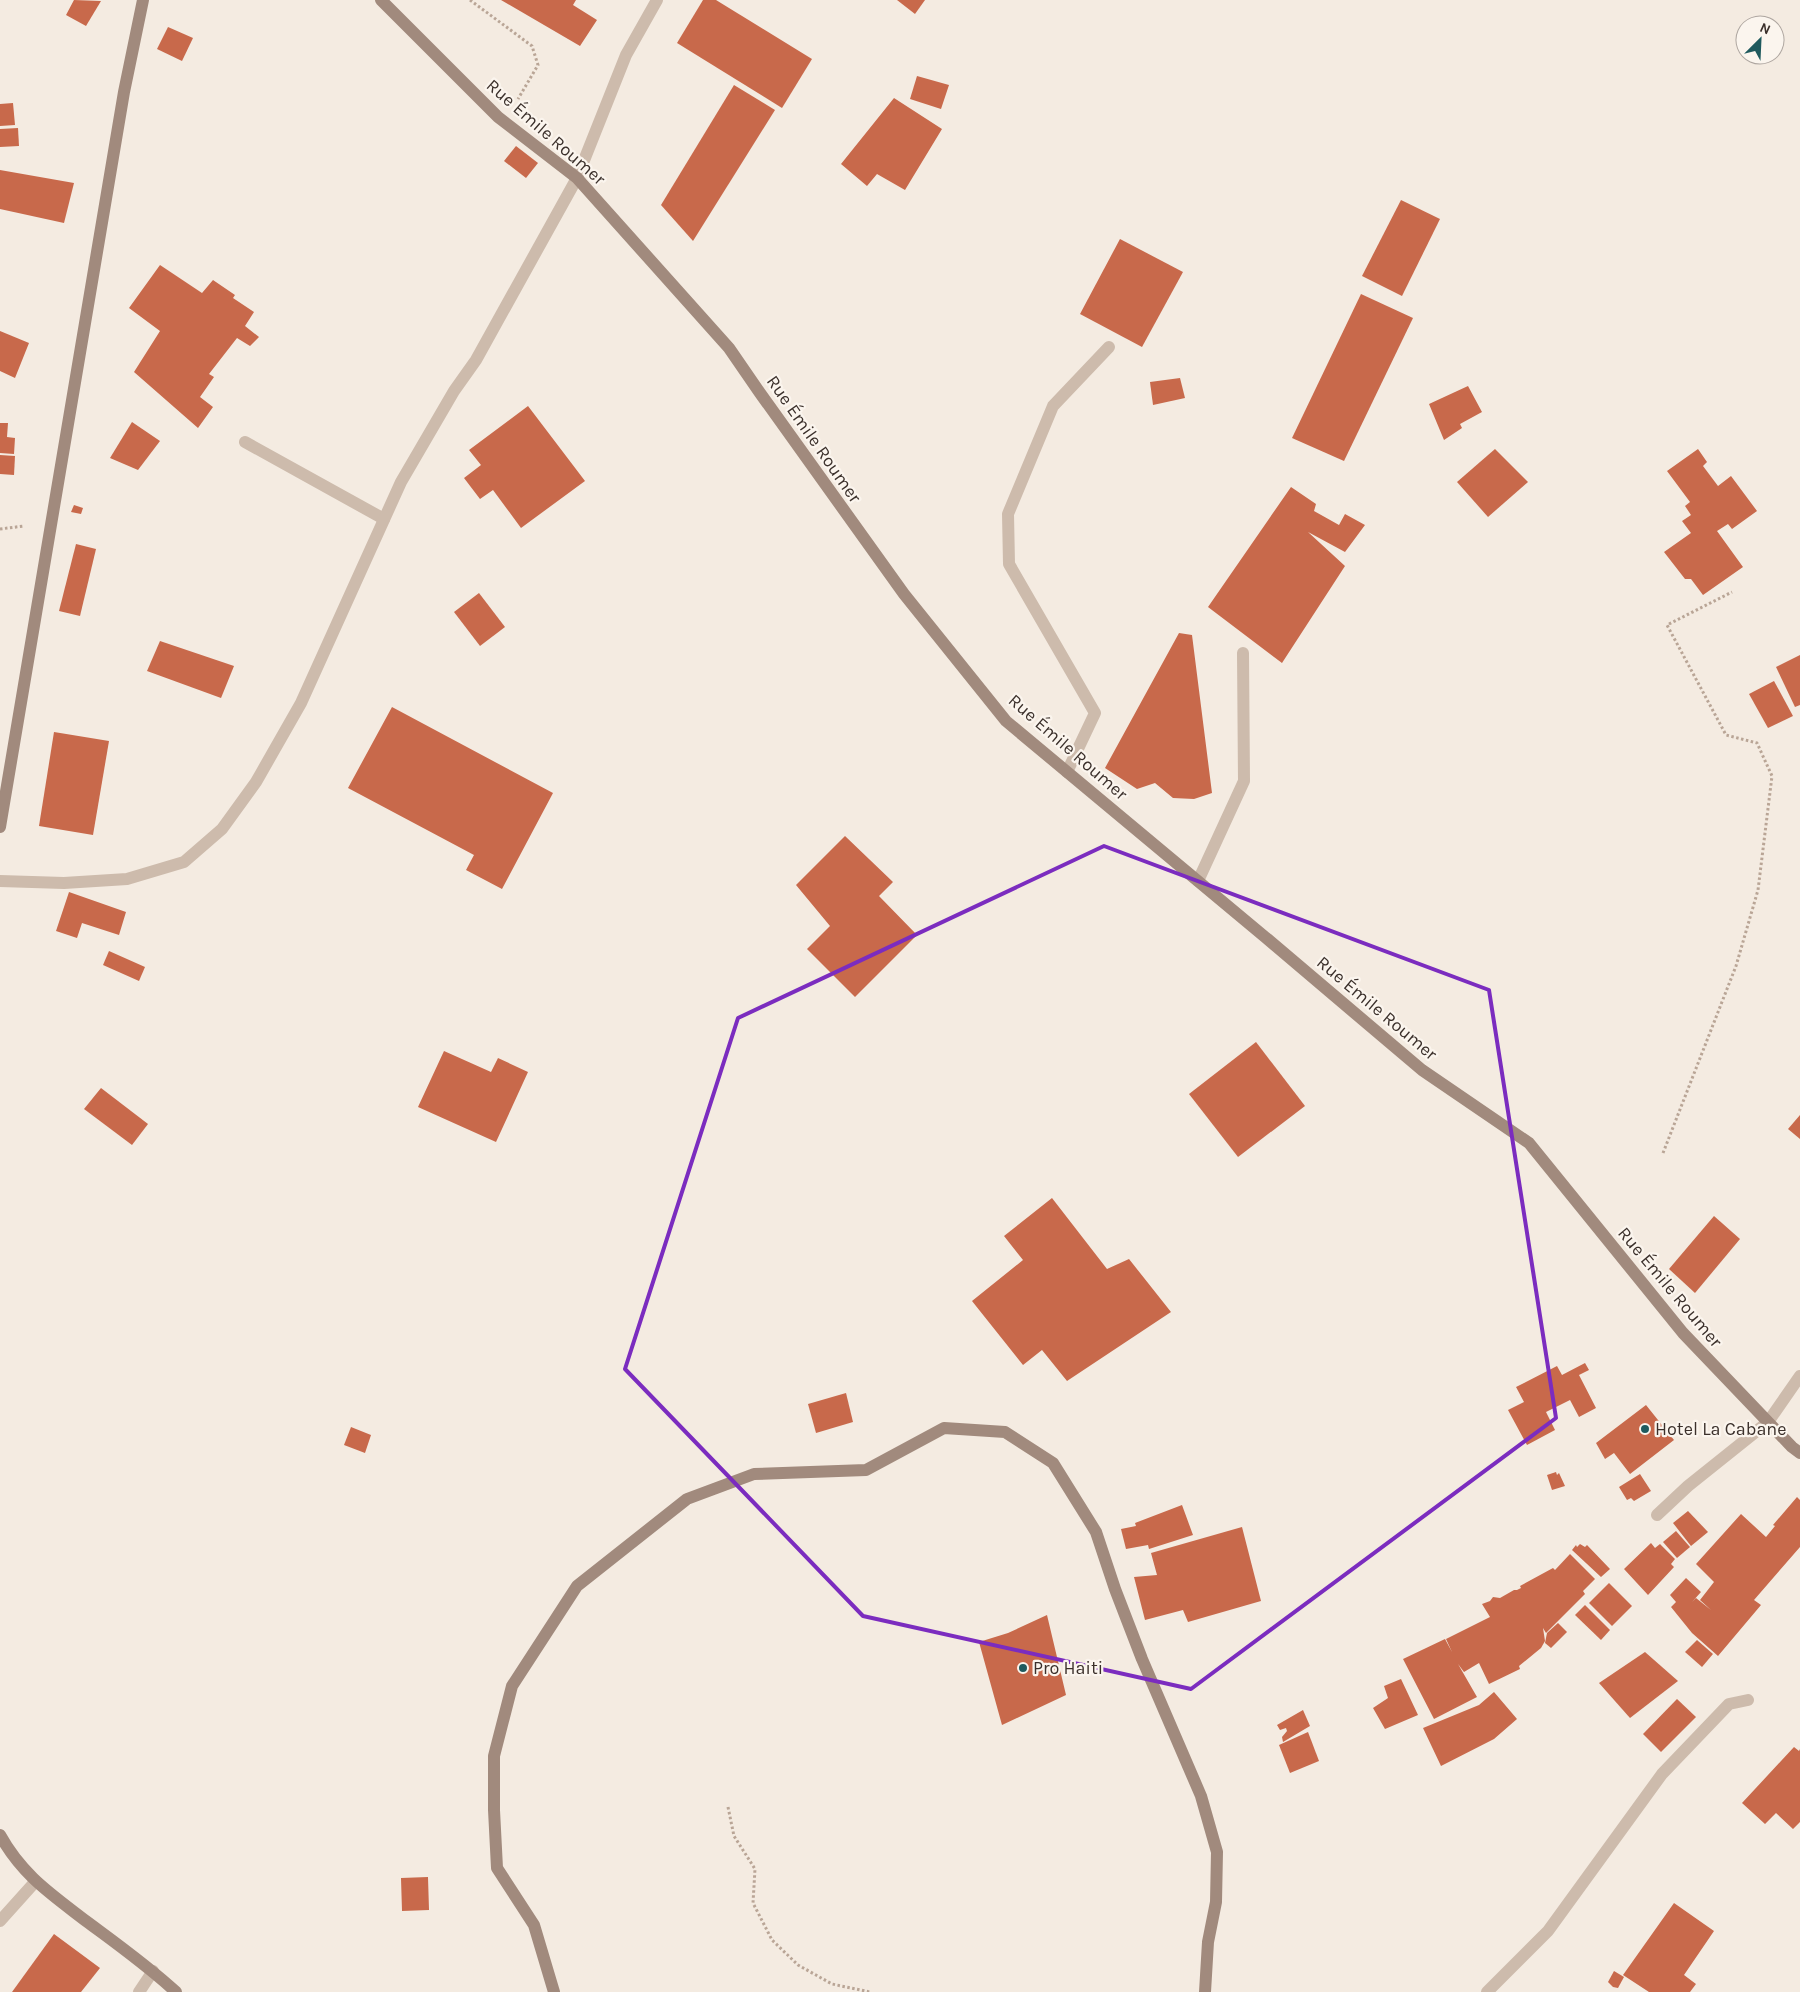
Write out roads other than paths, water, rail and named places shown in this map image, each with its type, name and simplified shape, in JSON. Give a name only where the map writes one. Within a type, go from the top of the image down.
[{"type":"street","points":[[0,827],[117,132],[143,0]]},
{"type":"street","name":"Rue Émile Roumer","points":[[381,0],[498,117],[577,178],[730,348],[904,594],[1006,721],[1422,1070],[1529,1143],[1683,1333],[1800,1453]]},
{"type":"street","points":[[0,881],[64,883],[127,879],[184,862],[222,829],[256,782],[301,703],[401,482],[454,391],[476,360],[577,178],[626,55],[657,0]]},
{"type":"street","points":[[1066,772],[1095,713],[1009,564],[1008,514],[1053,406],[1108,347]]},
{"type":"street","points":[[245,442],[384,519]]},
{"type":"street","points":[[1198,881],[1244,782],[1243,653]]},
{"type":"street","points":[[1657,1515],[1688,1486],[1768,1422],[1800,1376]]},
{"type":"street","points":[[554,1992],[534,1926],[497,1868],[494,1756],[512,1686],[577,1586],[687,1500],[754,1474],[866,1470],[944,1428],[1005,1432],[1053,1463],[1096,1532],[1142,1659],[1201,1796],[1217,1852],[1216,1902],[1208,1942],[1205,1992]]},
{"type":"street","points":[[1487,1992],[1548,1931],[1662,1774],[1729,1704],[1748,1700]]},
{"type":"street","points":[[0,1835],[8,1850],[35,1882],[153,1971],[176,1992]]},
{"type":"street","points":[[0,1921],[35,1882]]},
{"type":"street","points":[[139,1992],[153,1971]]},
{"type":"place","name":"Hotel La Cabane","points":[[1645,1429]]},
{"type":"place","name":"Pro Haiti","points":[[1023,1668]]}]
